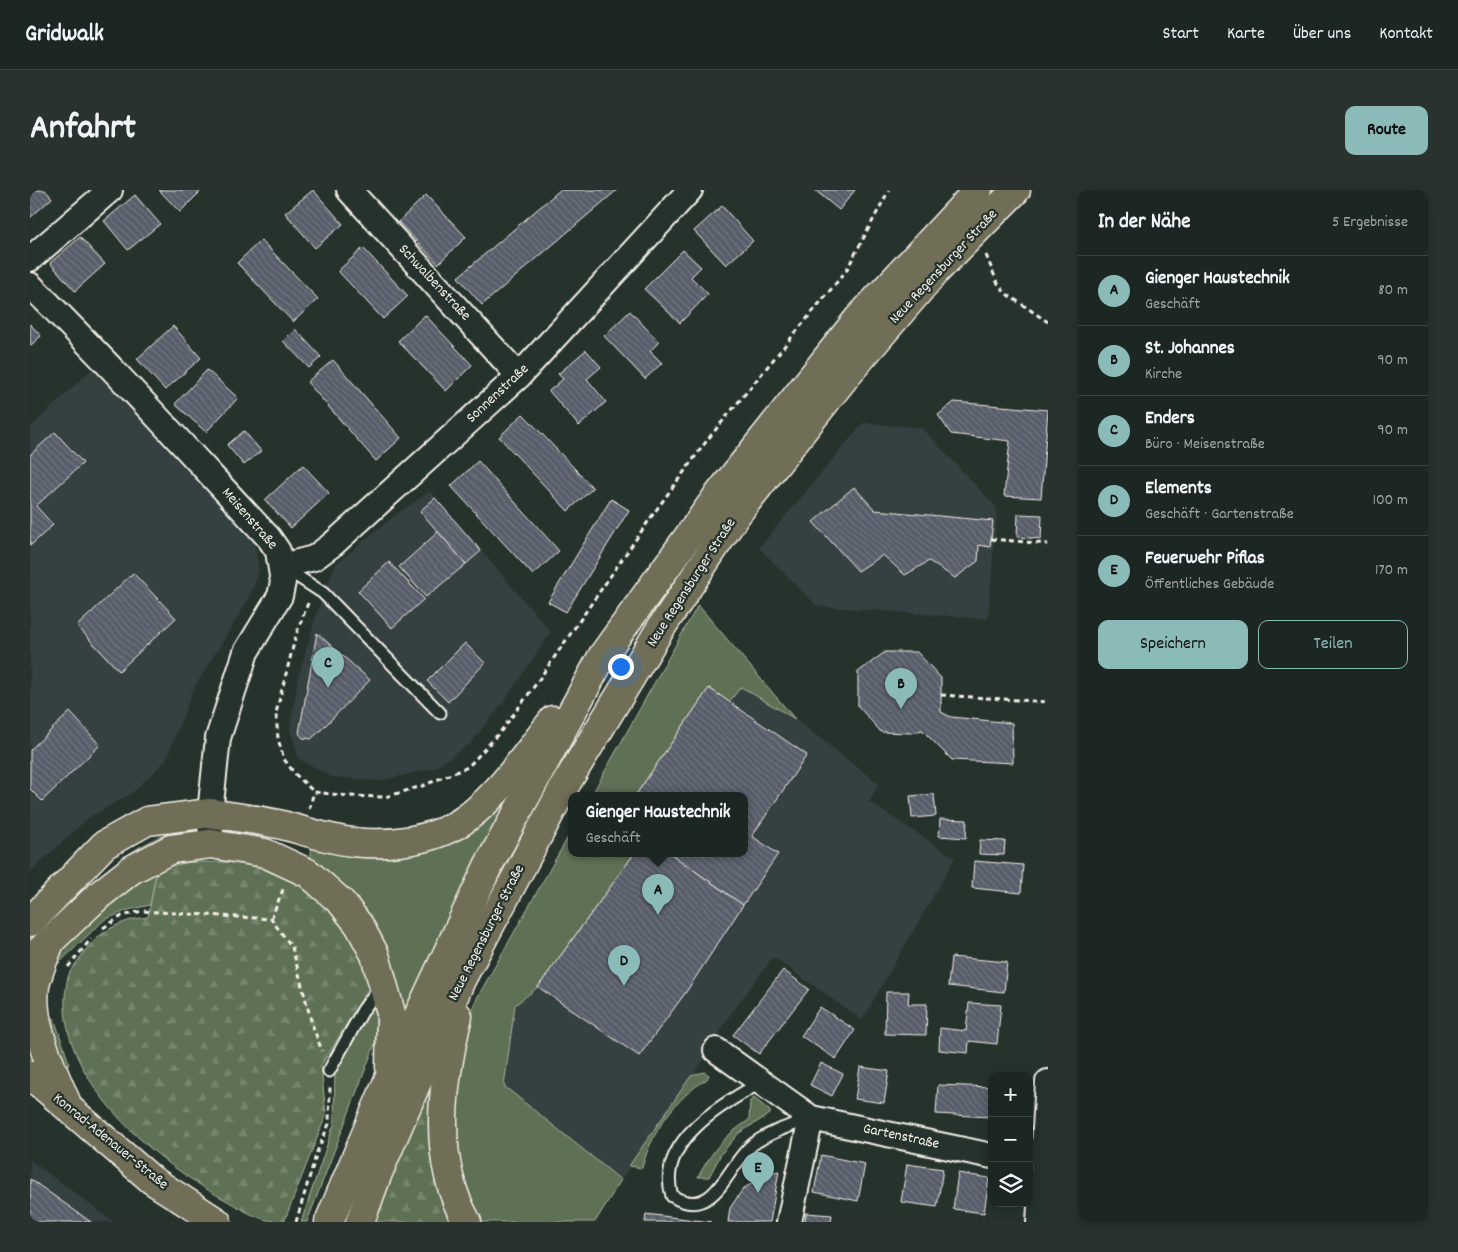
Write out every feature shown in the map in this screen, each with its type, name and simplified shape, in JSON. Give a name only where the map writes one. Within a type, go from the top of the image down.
[{"type":"main road","name":"Neue Regensburger Straße","points":[[329,1222],[390,1076],[488,866],[603,655],[716,498],[852,327],[978,190]]},
{"type":"main road","name":"Neue Regensburger Straße","points":[[360,1222],[378,1173],[461,980],[564,787],[659,632],[736,515],[850,372],[935,272],[1016,190]]},
{"type":"main road","points":[[30,922],[104,845],[147,821],[210,813],[275,824],[351,842],[387,843],[423,838],[448,829],[468,817],[504,782],[603,655]]},
{"type":"main road","points":[[70,1110],[38,1033],[34,1016],[39,952],[98,896],[131,870],[171,849],[210,844],[265,853],[308,873],[342,903],[359,925],[376,955],[391,1013],[390,1076]]},
{"type":"main road","points":[[461,980],[460,1005],[447,1072],[444,1141],[449,1177],[467,1222]]},
{"type":"main road","name":"Konrad-Adenauer-Straße","points":[[30,1075],[152,1180],[217,1222]]},
{"type":"street","points":[[30,259],[110,190]]},
{"type":"street","name":"Schwalbenstraße","points":[[349,190],[519,376]]},
{"type":"street","name":"Sonnenstraße","points":[[282,566],[314,558],[333,544],[519,376],[690,190]]},
{"type":"street","name":"Meisenstraße","points":[[30,285],[103,358],[171,434],[269,538],[278,551],[282,566],[283,582],[280,596],[246,652],[218,738],[210,813],[210,844]]},
{"type":"street","name":"Gartenstraße","points":[[716,1050],[811,1118],[988,1155]]},
{"type":"street","points":[[1039,1222],[1040,1160],[1048,1082]]},
{"type":"street","points":[[789,1222],[811,1118]]},
{"type":"lane","points":[[282,566],[316,587],[440,713]]},
{"type":"lane","points":[[329,1071],[374,992],[383,982]]},
{"type":"lane","points":[[762,1082],[728,1100],[695,1126],[674,1160],[670,1177],[672,1196],[687,1202],[705,1201],[714,1196],[732,1168],[751,1146],[771,1133],[811,1118]]},
{"type":"path","points":[[316,587],[296,636],[276,713],[278,739],[284,759],[294,774],[314,792],[349,796],[385,797],[422,786],[468,767],[501,731],[531,691],[654,513],[708,440],[846,271],[889,190]]},
{"type":"path","points":[[983,247],[990,269],[1005,293],[1048,322]]},
{"type":"path","points":[[991,539],[1048,544]]},
{"type":"path","points":[[941,695],[1048,702]]},
{"type":"path","points":[[308,812],[314,792]]},
{"type":"path","points":[[271,919],[287,880]]},
{"type":"path","points":[[67,968],[84,946],[105,926],[122,916],[142,910],[271,919],[292,947],[312,1024],[329,1071],[329,1124],[296,1222]]},
{"type":"shaded area","points":[[93,368],[254,539],[259,571],[248,600],[193,690],[166,760],[132,793],[88,818],[30,872],[30,428]]},
{"type":"shaded area","points":[[863,423],[922,428],[997,508],[988,619],[817,606],[759,548]]},
{"type":"shaded area","points":[[430,491],[551,632],[505,700],[471,743],[435,768],[379,781],[332,777],[299,759],[290,729],[298,678],[319,606],[336,564],[394,516]]},
{"type":"shaded area","points":[[710,620],[795,719],[879,784],[869,802],[955,858],[862,1020],[773,957],[727,1019],[702,1062],[621,1180],[479,1073],[571,857],[748,857],[748,792],[600,792]]},
{"type":"shaded area","points":[[30,1160],[114,1222],[30,1222]]},
{"type":"green space","points":[[698,605],[795,719],[741,687],[729,702],[709,688],[638,792],[593,792]]},
{"type":"green space","points":[[514,792],[402,1018],[398,987],[392,964],[377,928],[369,914],[348,889],[324,869],[310,861],[312,845],[367,858],[390,858],[439,845]]},
{"type":"green space","points":[[181,830],[189,830],[190,832],[85,890],[141,846]]},
{"type":"green space","points":[[568,837],[568,857],[632,857],[538,987],[515,1005],[504,1086],[621,1180],[595,1222],[482,1222],[466,1193],[456,1143],[454,1095],[468,1023],[477,998]]},
{"type":"green space","points":[[190,862],[236,862],[254,865],[311,891],[346,923],[374,979],[321,1066],[326,1115],[284,1222],[259,1218],[245,1211],[194,1181],[165,1160],[136,1135],[110,1107],[88,1077],[72,1045],[65,1011],[68,977],[72,969],[93,941],[109,929],[127,921],[148,917],[157,869]]},
{"type":"green space","points":[[157,869],[150,905],[128,910],[104,920],[58,964],[67,942],[93,912],[112,897]]},
{"type":"green space","points":[[377,1004],[375,1044],[307,1222],[301,1222],[334,1124],[335,1074],[371,1005]]},
{"type":"green space","points":[[54,1018],[69,1063],[68,1066],[64,1065],[45,1021]]},
{"type":"green space","points":[[434,1067],[456,1222],[375,1222]]},
{"type":"green space","points":[[704,1072],[709,1075],[707,1079],[695,1087],[675,1106],[658,1129],[651,1142],[642,1168],[629,1166],[691,1076]]},
{"type":"green space","points":[[754,1098],[770,1111],[770,1114],[739,1133],[721,1154],[709,1177],[698,1177],[719,1145],[732,1132],[749,1120],[750,1101]]},
{"type":"building","points":[[30,190],[45,190],[52,198],[30,218]]},
{"type":"building","points":[[159,190],[202,190],[180,212]]},
{"type":"building","points":[[313,190],[343,224],[315,248],[285,213]]},
{"type":"building","points":[[560,190],[617,190],[482,305],[458,277]]},
{"type":"building","points":[[815,190],[855,190],[839,210]]},
{"type":"building","points":[[135,195],[160,224],[128,250],[104,221]]},
{"type":"building","points":[[426,195],[466,237],[438,264],[398,222]]},
{"type":"building","points":[[722,206],[753,241],[726,265],[694,231]]},
{"type":"building","points":[[80,237],[105,264],[75,291],[50,263]]},
{"type":"building","points":[[261,240],[318,299],[293,322],[237,263]]},
{"type":"building","points":[[363,248],[408,296],[383,319],[338,271]]},
{"type":"building","points":[[683,250],[701,267],[691,277],[708,294],[680,323],[644,289]]},
{"type":"building","points":[[630,311],[659,342],[650,351],[662,363],[645,379],[604,336]]},
{"type":"building","points":[[425,315],[472,365],[446,391],[398,341]]},
{"type":"building","points":[[30,324],[41,336],[30,346]]},
{"type":"building","points":[[173,326],[201,358],[165,390],[137,359]]},
{"type":"building","points":[[295,329],[321,357],[309,368],[283,341]]},
{"type":"building","points":[[586,350],[601,367],[587,379],[606,402],[579,426],[549,391],[563,379],[558,374]]},
{"type":"building","points":[[333,360],[401,438],[376,461],[307,382]]},
{"type":"building","points":[[207,370],[238,398],[206,432],[175,404]]},
{"type":"building","points":[[954,402],[1048,410],[1041,498],[1004,496],[1010,441],[951,434],[938,415]]},
{"type":"building","points":[[523,414],[593,488],[568,511],[499,437]]},
{"type":"building","points":[[244,431],[261,451],[244,465],[227,445]]},
{"type":"building","points":[[55,432],[83,463],[36,506],[53,525],[30,546],[30,455]]},
{"type":"building","points":[[478,461],[559,551],[533,575],[451,486]]},
{"type":"building","points":[[303,465],[329,493],[291,528],[265,500]]},
{"type":"building","points":[[854,487],[875,510],[993,521],[990,547],[979,545],[978,561],[955,578],[929,561],[905,575],[883,555],[858,571],[813,522]]},
{"type":"building","points":[[435,498],[481,551],[466,564],[420,511]]},
{"type":"building","points":[[611,499],[629,510],[566,612],[548,602]]},
{"type":"building","points":[[1018,514],[1042,515],[1041,539],[1017,537]]},
{"type":"building","points":[[438,532],[466,564],[426,597],[399,567]]},
{"type":"building","points":[[389,562],[424,599],[392,628],[358,591]]},
{"type":"building","points":[[133,573],[176,618],[119,671],[77,626]]},
{"type":"building","points":[[317,633],[370,680],[311,739],[303,738],[299,733]]},
{"type":"building","points":[[465,643],[485,663],[448,702],[427,681]]},
{"type":"building","points":[[885,652],[917,652],[941,678],[941,712],[951,717],[1012,723],[1013,763],[952,760],[922,730],[912,733],[881,732],[858,706],[858,672]]},
{"type":"building","points":[[709,688],[807,755],[752,836],[778,854],[743,905],[675,857],[748,857],[748,792],[638,792]]},
{"type":"building","points":[[70,712],[100,745],[42,801],[30,789],[30,750]]},
{"type":"building","points":[[934,794],[936,816],[912,818],[910,796]]},
{"type":"building","points":[[940,819],[967,820],[966,838],[939,836]]},
{"type":"building","points":[[980,840],[1005,841],[1004,855],[979,854]]},
{"type":"building","points":[[632,857],[675,857],[743,905],[686,992],[639,1056],[538,987]]},
{"type":"building","points":[[974,861],[1023,865],[1021,893],[972,888]]},
{"type":"building","points":[[951,957],[1007,962],[1004,992],[948,986]]},
{"type":"building","points":[[783,970],[809,989],[759,1054],[733,1035]]},
{"type":"building","points":[[886,992],[909,992],[908,1004],[927,1004],[926,1035],[885,1034]]},
{"type":"building","points":[[969,1003],[1001,1005],[997,1044],[969,1041],[968,1053],[939,1050],[940,1028],[966,1031]]},
{"type":"building","points":[[820,1007],[855,1030],[836,1059],[801,1036]]},
{"type":"building","points":[[821,1063],[843,1074],[832,1096],[810,1085]]},
{"type":"building","points":[[860,1067],[889,1071],[884,1103],[855,1099]]},
{"type":"building","points":[[938,1085],[988,1087],[988,1117],[936,1114]]},
{"type":"building","points":[[821,1155],[865,1164],[858,1201],[814,1192]]},
{"type":"building","points":[[907,1164],[943,1169],[937,1207],[901,1202]]},
{"type":"building","points":[[779,1171],[770,1222],[728,1222],[730,1208],[743,1189],[766,1174]]},
{"type":"building","points":[[958,1173],[988,1178],[984,1213],[953,1209]]},
{"type":"building","points":[[30,1179],[91,1222],[30,1222]]},
{"type":"building","points":[[806,1213],[832,1215],[831,1222],[805,1222]]},
{"type":"building","points":[[646,1214],[711,1222],[645,1222]]},
{"type":"place","name":"Enders","points":[[328,688]]},
{"type":"place","name":"St. Johannes","points":[[901,709]]},
{"type":"place","name":"Gienger Haustechnik","points":[[658,915]]},
{"type":"place","name":"Elements","points":[[624,986]]},
{"type":"place","name":"Feuerwehr Piflas","points":[[758,1193]]}]
